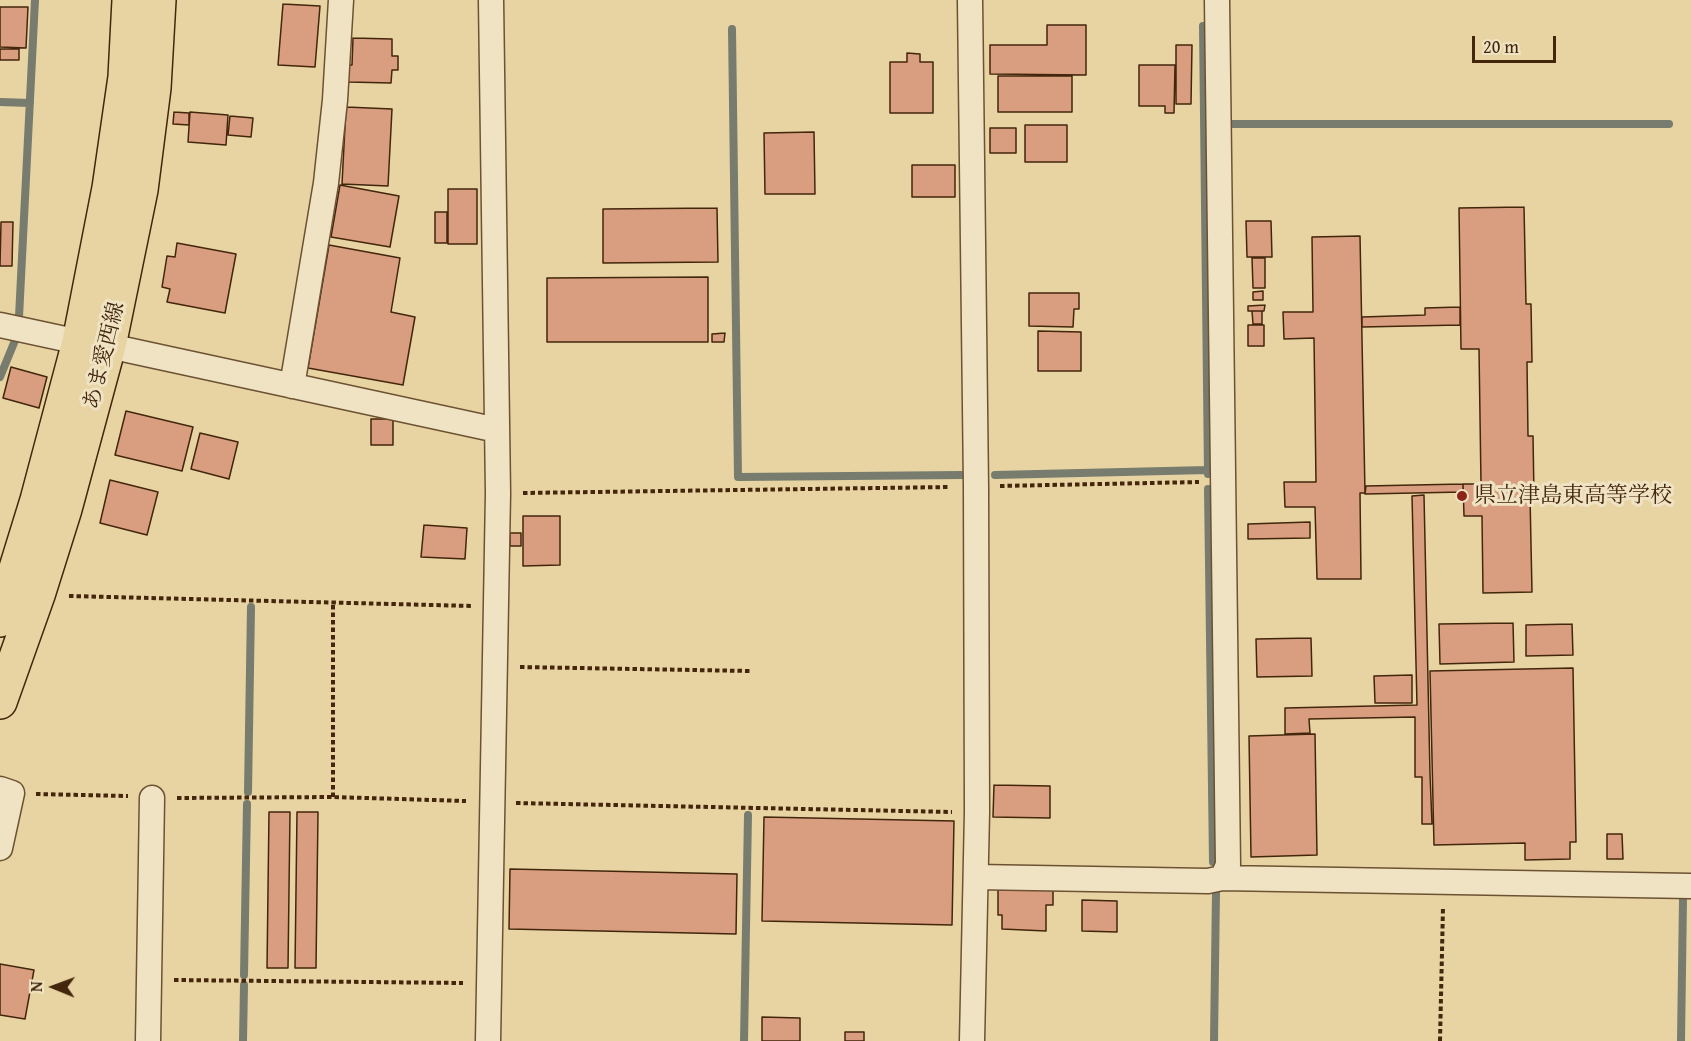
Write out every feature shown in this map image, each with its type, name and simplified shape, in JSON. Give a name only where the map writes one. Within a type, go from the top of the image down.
[{"type":"main road","name":"あま愛西線","points":[[0,702],[38,595],[65,509],[94,344],[110,188],[125,77],[129,0]]},
{"type":"main road","name":"あま愛西線","points":[[0,620],[37,500],[94,344],[141,190],[154,88],[159,0]]},
{"type":"street","points":[[292,386],[326,183],[335,100],[341,0]]},
{"type":"street","points":[[488,1041],[498,493],[491,0]]},
{"type":"street","points":[[970,0],[976,487],[977,812],[972,1041]]},
{"type":"street","points":[[1217,0],[1221,482],[1228,865],[1222,878]]},
{"type":"street","points":[[0,325],[497,430]]},
{"type":"street","points":[[0,848],[6,791]]},
{"type":"street","points":[[148,1041],[152,798]]},
{"type":"street","points":[[976,877],[1208,881],[1222,878],[1691,886]]},
{"type":"path","points":[[498,493],[1221,482]]},
{"type":"path","points":[[38,595],[496,607]]},
{"type":"path","points":[[333,602],[333,797]]},
{"type":"path","points":[[495,666],[750,671]]},
{"type":"path","points":[[6,791],[152,798],[333,797],[977,812]]},
{"type":"path","points":[[1440,1041],[1444,881]]},
{"type":"path","points":[[149,980],[489,983]]},
{"type":"building","points":[[283,4],[320,6],[315,67],[278,65]]},
{"type":"building","points":[[0,7],[28,7],[26,48],[0,47]]},
{"type":"building","points":[[1047,25],[1086,25],[1086,75],[990,74],[990,45],[1047,45]]},
{"type":"building","points":[[353,38],[392,39],[392,56],[398,56],[398,70],[392,70],[391,83],[348,82],[349,65],[352,65]]},
{"type":"building","points":[[1176,45],[1192,45],[1191,104],[1176,104]]},
{"type":"building","points":[[0,49],[19,49],[19,60],[0,60]]},
{"type":"building","points":[[907,53],[920,54],[920,62],[933,62],[933,113],[890,113],[890,62],[907,62]]},
{"type":"building","points":[[1139,65],[1175,65],[1174,113],[1165,113],[1165,106],[1139,106]]},
{"type":"building","points":[[998,76],[1072,76],[1072,112],[998,112]]},
{"type":"building","points":[[346,107],[392,109],[388,186],[342,184]]},
{"type":"building","points":[[174,112],[189,113],[189,125],[173,124]]},
{"type":"building","points":[[190,112],[228,115],[226,145],[188,142]]},
{"type":"building","points":[[230,116],[253,118],[251,137],[228,135]]},
{"type":"building","points":[[1025,125],[1067,125],[1067,162],[1025,162]]},
{"type":"building","points":[[990,128],[1016,128],[1016,153],[990,153]]},
{"type":"building","points":[[814,132],[815,194],[765,194],[764,133]]},
{"type":"building","points":[[912,165],[955,165],[955,197],[912,197]]},
{"type":"building","points":[[340,185],[399,196],[390,247],[331,237]]},
{"type":"building","points":[[448,189],[477,189],[477,244],[448,244]]},
{"type":"building","points":[[1524,207],[1526,304],[1531,304],[1532,362],[1527,362],[1528,436],[1533,436],[1534,496],[1530,496],[1532,592],[1483,593],[1482,516],[1464,516],[1463,484],[1481,484],[1479,349],[1461,349],[1459,208]]},
{"type":"building","points":[[717,208],[718,262],[603,263],[603,209]]},
{"type":"building","points":[[435,212],[447,212],[447,243],[435,243]]},
{"type":"building","points":[[1246,221],[1271,221],[1272,257],[1247,257]]},
{"type":"building","points":[[1,222],[13,222],[12,266],[0,266]]},
{"type":"building","points":[[1360,236],[1365,493],[1360,493],[1361,579],[1317,579],[1315,507],[1285,507],[1284,482],[1316,482],[1314,338],[1284,339],[1283,312],[1313,312],[1312,237]]},
{"type":"building","points":[[177,243],[236,254],[225,313],[167,302],[170,289],[162,287],[167,256],[175,257]]},
{"type":"building","points":[[329,245],[400,258],[391,312],[415,317],[403,385],[308,368]]},
{"type":"building","points":[[1252,258],[1265,258],[1265,288],[1253,288]]},
{"type":"building","points":[[708,277],[708,342],[547,342],[547,278]]},
{"type":"building","points":[[1263,291],[1263,300],[1253,300],[1253,292]]},
{"type":"building","points":[[1029,293],[1079,293],[1079,309],[1074,309],[1073,327],[1029,326]]},
{"type":"building","points":[[1265,305],[1264,311],[1248,311],[1248,306]]},
{"type":"building","points":[[1460,307],[1460,325],[1362,327],[1362,317],[1425,315],[1425,308]]},
{"type":"building","points":[[1252,311],[1262,311],[1262,324],[1253,324]]},
{"type":"building","points":[[1248,325],[1264,325],[1264,346],[1248,346]]},
{"type":"building","points":[[1038,331],[1081,332],[1081,371],[1038,371]]},
{"type":"building","points":[[725,333],[724,342],[712,342],[712,334]]},
{"type":"building","points":[[11,367],[47,377],[39,408],[3,398]]},
{"type":"building","points":[[126,411],[193,427],[182,471],[115,455]]},
{"type":"building","points":[[371,419],[393,419],[393,445],[371,445]]},
{"type":"building","points":[[200,433],[238,442],[229,479],[191,469]]},
{"type":"building","points":[[110,480],[158,492],[147,535],[100,523]]},
{"type":"building","points":[[1463,484],[1463,492],[1365,494],[1366,486]]},
{"type":"building","points":[[1424,495],[1432,824],[1422,824],[1422,777],[1415,777],[1415,717],[1309,719],[1310,733],[1285,734],[1285,708],[1417,705],[1412,496]]},
{"type":"building","points":[[523,516],[560,516],[560,565],[523,566]]},
{"type":"building","points":[[1310,522],[1310,538],[1248,539],[1248,524]]},
{"type":"building","points":[[424,525],[467,528],[465,559],[421,557]]},
{"type":"building","points":[[510,533],[521,533],[521,546],[510,546]]},
{"type":"building","points":[[1513,623],[1514,662],[1440,664],[1439,624]]},
{"type":"building","points":[[1572,624],[1573,655],[1526,656],[1526,625]]},
{"type":"building","points":[[1311,638],[1312,676],[1257,677],[1256,639]]},
{"type":"building","points":[[1573,668],[1576,842],[1570,842],[1570,859],[1525,860],[1525,843],[1434,845],[1430,671]]},
{"type":"building","points":[[1412,675],[1412,703],[1375,703],[1374,676]]},
{"type":"building","points":[[1315,734],[1317,855],[1251,857],[1249,736]]},
{"type":"building","points":[[994,785],[1050,786],[1050,818],[993,817]]},
{"type":"building","points":[[269,812],[290,812],[288,968],[267,968]]},
{"type":"building","points":[[297,812],[318,812],[316,968],[295,968]]},
{"type":"building","points":[[764,817],[954,821],[952,925],[762,921]]},
{"type":"building","points":[[1607,834],[1622,834],[1623,859],[1607,859]]},
{"type":"building","points":[[510,869],[737,874],[736,934],[509,929]]},
{"type":"building","points":[[998,889],[1053,890],[1053,905],[1046,905],[1046,931],[1002,929],[1002,915],[998,915]]},
{"type":"building","points":[[1082,900],[1117,901],[1117,932],[1082,931]]},
{"type":"building","points":[[0,964],[34,970],[25,1019],[0,1015]]},
{"type":"building","points":[[762,1017],[800,1018],[800,1041],[762,1041]]},
{"type":"building","points":[[845,1032],[864,1032],[864,1041],[845,1041]]},
{"type":"waterway","points":[[19,317],[35,0]]},
{"type":"waterway","points":[[1203,26],[1208,474]]},
{"type":"waterway","points":[[732,29],[738,477],[961,475]]},
{"type":"waterway","points":[[0,102],[30,103]]},
{"type":"waterway","points":[[1227,124],[1669,124]]},
{"type":"waterway","points":[[0,377],[16,338]]},
{"type":"waterway","points":[[995,475],[1208,470]]},
{"type":"waterway","points":[[1208,489],[1213,862]]},
{"type":"waterway","points":[[248,792],[251,607]]},
{"type":"waterway","points":[[244,975],[247,804]]},
{"type":"waterway","points":[[744,1041],[748,815]]},
{"type":"waterway","points":[[1214,1041],[1216,892]]},
{"type":"waterway","points":[[1681,1041],[1683,899]]},
{"type":"waterway","points":[[243,1041],[244,985]]},
{"type":"place","name":"県立津島東高等学校","points":[[1462,496]]}]
